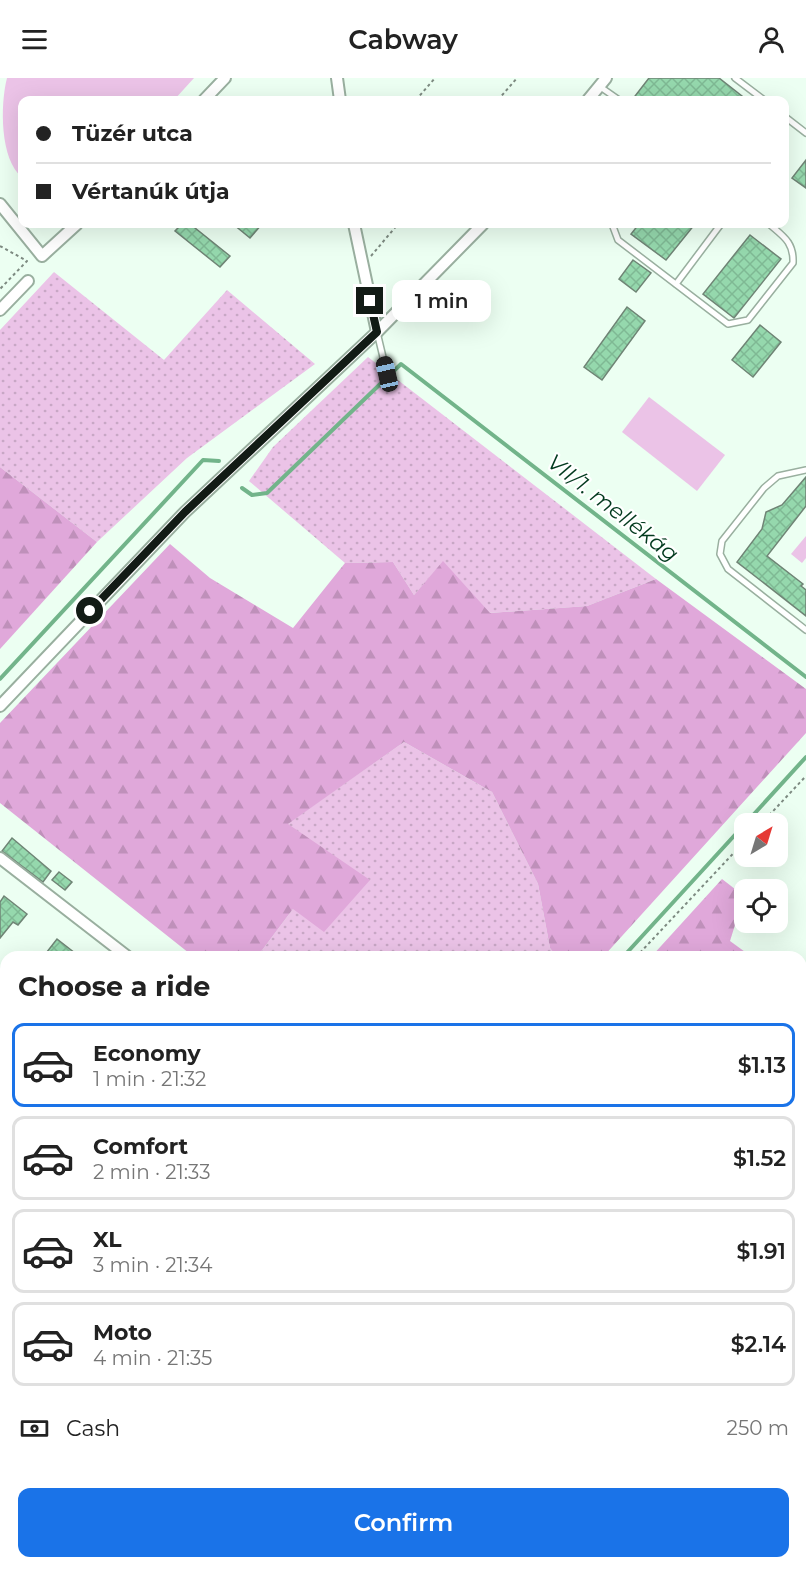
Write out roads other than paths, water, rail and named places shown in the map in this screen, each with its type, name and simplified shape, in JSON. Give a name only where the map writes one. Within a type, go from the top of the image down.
[{"type":"street","points":[[208,96],[225,78]]},
{"type":"street","points":[[337,78],[339,96]]},
{"type":"street","points":[[591,96],[602,82]]},
{"type":"street","points":[[0,204],[18,226]]},
{"type":"street","points":[[19,228],[42,256],[73,228]]},
{"type":"street","points":[[355,228],[377,332]]},
{"type":"street","points":[[0,706],[185,512],[377,332],[479,228]]},
{"type":"street","points":[[0,310],[28,281]]},
{"type":"street","points":[[0,858],[120,951]]},
{"type":"lane","points":[[735,78],[759,96]]},
{"type":"lane","points":[[602,82],[615,96]]},
{"type":"lane","points":[[789,120],[806,133]]},
{"type":"lane","points":[[614,228],[618,240],[728,324],[748,320],[793,263],[794,251],[790,241],[774,228]]},
{"type":"lane","points":[[676,284],[718,228]]},
{"type":"lane","points":[[377,332],[387,374]]},
{"type":"lane","points":[[806,470],[778,476],[764,488],[722,541],[720,554],[728,569],[806,630]]},
{"type":"waterway","name":"VII/1. mellékág","points":[[242,488],[252,495],[267,493],[401,364],[806,677]]},
{"type":"waterway","points":[[0,679],[203,460],[219,461]]},
{"type":"waterway","points":[[755,813],[806,757]]},
{"type":"waterway","points":[[628,951],[734,836]]}]
